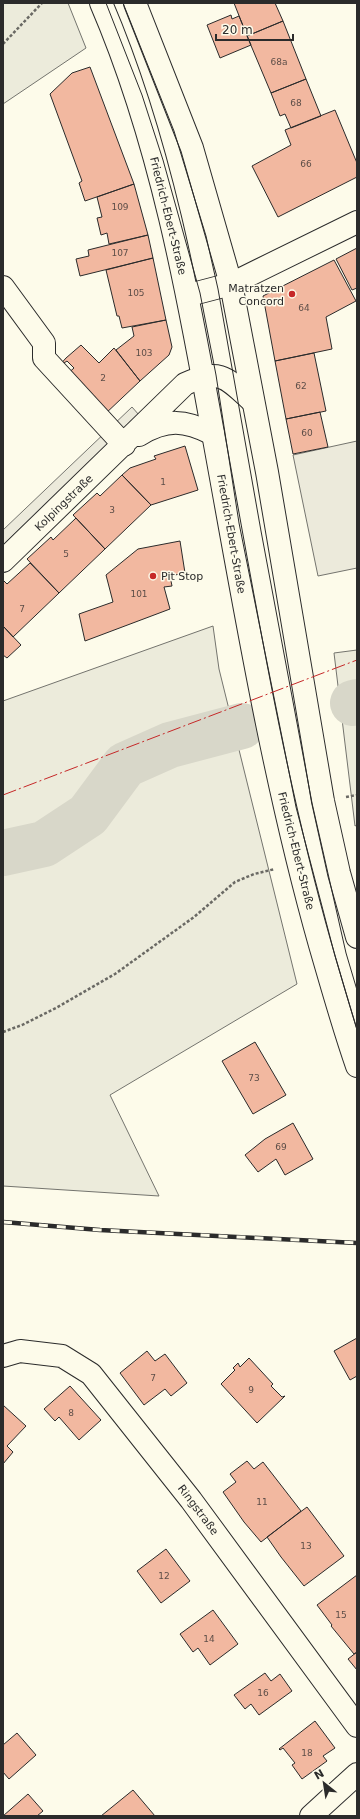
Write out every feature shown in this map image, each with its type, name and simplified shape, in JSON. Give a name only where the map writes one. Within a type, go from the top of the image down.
[{"type":"main road","name":"Friedrich-Ebert-Straße","points":[[100,3],[109,23],[147,132],[188,295],[254,659],[284,810],[304,889],[346,1036],[357,1066]]},
{"type":"main road","points":[[135,3],[192,148],[232,284],[267,472],[323,801],[339,873],[357,937]]},
{"type":"main road","points":[[188,295],[232,284],[357,222]]},
{"type":"main road","points":[[3,286],[44,343],[44,358],[124,445]]},
{"type":"main road","name":"Kolpingstraße","points":[[3,561],[124,445],[164,402],[185,384],[203,376],[216,375],[227,380],[253,402]]},
{"type":"main road","name":"Kolpingstraße","points":[[124,445],[153,426],[176,422],[195,424],[214,434]]},
{"type":"main road","name":"Ringstraße","points":[[3,1356],[20,1350],[62,1356],[90,1374],[191,1500],[357,1726]]},
{"type":"main road","points":[[311,1816],[357,1774]]},
{"type":"path","points":[[3,44],[42,3]]},
{"type":"path","points":[[348,797],[357,795]]},
{"type":"path","points":[[3,1032],[22,1025],[56,1008],[115,974],[188,921],[236,882],[254,874],[276,869]]},
{"type":"shaded area","points":[[3,3],[68,3],[86,48],[3,104]]},
{"type":"shaded area","points":[[132,407],[139,415],[3,545],[3,530]]},
{"type":"shaded area","points":[[357,441],[357,568],[318,576],[293,455]]},
{"type":"shaded area","points":[[213,626],[219,669],[297,984],[110,1095],[159,1196],[3,1186],[3,701]]},
{"type":"shaded area","points":[[357,650],[357,825],[355,826],[334,653]]},
{"type":"building","points":[[234,3],[275,3],[283,21],[247,36]]},
{"type":"building","points":[[231,15],[232,19],[239,16],[251,45],[220,58],[207,25]]},
{"type":"building","points":[[283,21],[306,79],[271,93],[247,36]]},
{"type":"building","points":[[90,67],[134,184],[85,201],[79,183],[82,181],[50,94],[72,73]]},
{"type":"building","points":[[306,79],[321,116],[291,128],[285,114],[280,116],[271,93]]},
{"type":"building","points":[[335,110],[357,163],[357,177],[278,217],[252,166],[291,145],[285,130]]},
{"type":"building","points":[[134,184],[148,235],[109,244],[107,233],[101,235],[97,218],[102,217],[97,197]]},
{"type":"building","points":[[148,235],[153,258],[80,276],[76,259],[89,256],[88,250]]},
{"type":"building","points":[[357,248],[357,288],[352,290],[336,259]]},
{"type":"building","points":[[153,258],[166,320],[122,328],[119,316],[117,316],[106,270]]},
{"type":"building","points":[[334,260],[356,301],[326,317],[332,349],[275,361],[263,296]]},
{"type":"building","points":[[166,320],[172,347],[169,355],[140,381],[116,350],[134,336],[132,327]]},
{"type":"building","points":[[81,345],[99,363],[114,348],[140,381],[104,415],[66,375],[74,368],[67,361],[58,367]]},
{"type":"building","points":[[314,353],[326,411],[286,419],[275,361]]},
{"type":"building","points":[[320,412],[328,447],[293,454],[286,419]]},
{"type":"building","points":[[185,446],[198,490],[151,505],[122,475],[130,468],[156,459],[154,456]]},
{"type":"building","points":[[122,475],[151,505],[105,549],[73,515],[97,493],[100,496]]},
{"type":"building","points":[[76,518],[105,549],[59,593],[27,559],[51,537],[53,540]]},
{"type":"building","points":[[180,541],[185,573],[170,576],[172,586],[164,587],[170,609],[85,641],[79,614],[113,602],[106,575],[138,549]]},
{"type":"building","points":[[30,563],[59,593],[13,637],[3,626],[3,582],[4,581],[7,584]]},
{"type":"building","points":[[3,626],[21,645],[7,658],[3,655]]},
{"type":"building","points":[[255,1042],[286,1095],[253,1114],[222,1061]]},
{"type":"building","points":[[293,1123],[313,1159],[285,1175],[276,1159],[258,1172],[245,1155],[265,1139]]},
{"type":"building","points":[[357,1338],[357,1376],[350,1380],[334,1351]]},
{"type":"building","points":[[147,1351],[155,1361],[165,1354],[187,1383],[171,1396],[165,1389],[144,1405],[120,1373]]},
{"type":"building","points":[[249,1358],[273,1384],[271,1386],[282,1397],[285,1396],[257,1423],[221,1384],[235,1370],[233,1368],[238,1363],[240,1367]]},
{"type":"building","points":[[70,1386],[101,1420],[79,1440],[59,1417],[55,1421],[44,1409]]},
{"type":"building","points":[[3,1405],[26,1426],[7,1446],[13,1452],[3,1464]]},
{"type":"building","points":[[247,1461],[254,1469],[263,1462],[301,1511],[261,1542],[244,1522],[223,1492],[236,1482],[230,1474]]},
{"type":"building","points":[[307,1507],[344,1556],[304,1586],[267,1537]]},
{"type":"building","points":[[166,1549],[190,1581],[161,1603],[137,1571]]},
{"type":"building","points":[[357,1575],[357,1652],[354,1654],[331,1626],[332,1625],[317,1605]]},
{"type":"building","points":[[213,1610],[238,1644],[210,1665],[198,1648],[193,1652],[180,1634]]},
{"type":"building","points":[[357,1652],[357,1670],[348,1659]]},
{"type":"building","points":[[265,1673],[271,1681],[280,1674],[292,1691],[259,1715],[251,1704],[245,1709],[234,1695]]},
{"type":"building","points":[[315,1721],[335,1748],[323,1756],[327,1761],[302,1779],[292,1765],[295,1763],[283,1748],[280,1750],[279,1749]]},
{"type":"building","points":[[17,1733],[36,1755],[9,1779],[3,1772],[3,1745]]},
{"type":"building","points":[[133,1790],[155,1816],[101,1816]]},
{"type":"building","points":[[28,1794],[43,1811],[37,1816],[3,1816]]},
{"type":"waterway","points":[[353,703],[357,702]]},
{"type":"waterway","points":[[3,853],[44,844],[88,815],[125,765],[170,745],[242,726]]},
{"type":"tram line","points":[[106,3],[142,95],[163,160],[200,293],[216,375],[239,523],[296,807],[335,956],[357,1030]]},
{"type":"tram line","points":[[123,3],[174,131],[206,236],[218,289],[261,531],[312,803],[346,953],[357,990]]},
{"type":"railway","points":[[3,1222],[100,1230],[357,1243]]},
{"type":"power","points":[[3,795],[357,660]]},
{"type":"place","name":"Matratzen Concord","points":[[292,294]]},
{"type":"place","name":"Pit Stop","points":[[153,576]]}]
